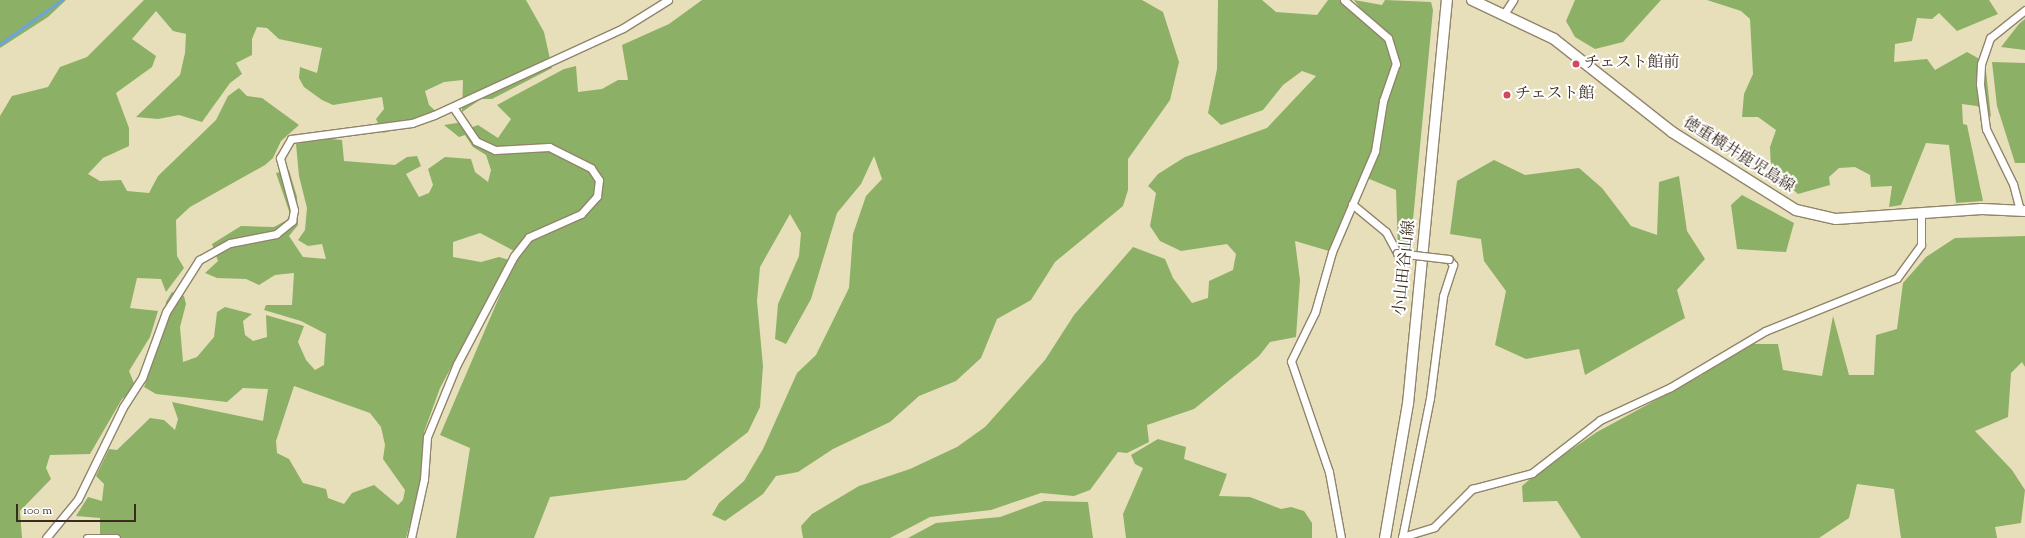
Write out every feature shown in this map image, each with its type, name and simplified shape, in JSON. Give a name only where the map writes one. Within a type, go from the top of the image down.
[{"type":"main road","name":"小山田谷山線","points":[[1385,538],[1408,404],[1447,0]]},
{"type":"main road","name":"徳重横井鹿児島線","points":[[1472,0],[1554,39],[1672,132],[1796,210],[1836,219],[1921,213],[2022,210]]},
{"type":"street","points":[[46,538],[78,499],[123,407],[142,378],[166,312],[199,260],[230,243],[276,234],[292,221],[294,210],[280,158],[286,144],[301,136],[412,123],[453,107],[623,28],[668,0]]},
{"type":"street","points":[[1341,538],[1329,472],[1291,361],[1315,312],[1325,272],[1375,151],[1383,101],[1396,64],[1388,38],[1344,0]]},
{"type":"street","points":[[1504,14],[1513,0]]},
{"type":"street","points":[[2022,210],[2013,184],[1986,129],[1980,84],[1981,64],[1990,38],[2025,10]]},
{"type":"street","points":[[411,538],[424,479],[427,437],[457,364],[514,256],[529,237],[581,214],[597,196],[599,180],[592,168],[549,147],[495,150],[476,141],[453,107]]},
{"type":"street","points":[[1352,204],[1386,232],[1396,253],[1449,259],[1453,265],[1443,296],[1430,398],[1402,538]]},
{"type":"street","points":[[1402,538],[1434,527],[1472,489],[1532,472],[1600,420],[1671,387],[1765,331],[1897,278],[1921,245],[1921,213]]},
{"type":"street","points":[[87,538],[116,538]]},
{"type":"green space","points":[[0,0],[66,0],[48,17],[0,48]]},
{"type":"green space","points":[[144,0],[526,0],[544,32],[552,68],[492,99],[481,99],[462,112],[463,80],[444,82],[425,91],[429,105],[442,117],[383,133],[376,119],[384,109],[382,97],[333,105],[322,100],[304,87],[299,78],[300,67],[317,73],[322,48],[279,39],[267,28],[257,27],[252,39],[252,55],[236,63],[242,74],[230,83],[202,122],[179,115],[158,119],[136,117],[180,75],[185,53],[186,34],[173,31],[156,11],[132,39],[156,56],[152,67],[116,93],[129,128],[129,146],[103,158],[88,174],[100,181],[121,180],[127,191],[149,193],[158,176],[216,120],[228,96],[239,88],[247,96],[262,98],[299,125],[281,141],[273,158],[265,165],[190,207],[176,220],[177,256],[184,268],[166,292],[161,279],[137,278],[130,308],[158,311],[150,337],[129,371],[136,388],[122,399],[90,454],[50,455],[46,468],[51,479],[20,511],[22,538],[0,538],[0,116],[12,96],[48,87],[60,67],[87,57]]},
{"type":"green space","points":[[702,0],[1142,0],[1163,12],[1179,62],[1170,100],[1128,159],[1128,190],[1123,206],[1055,262],[1031,300],[997,319],[981,358],[956,381],[919,396],[890,422],[833,449],[798,472],[776,476],[763,494],[725,521],[712,515],[719,503],[744,481],[763,449],[797,373],[816,355],[849,288],[853,234],[866,196],[882,179],[874,156],[861,184],[837,213],[811,299],[786,344],[775,339],[778,304],[799,256],[801,233],[790,214],[760,267],[757,301],[763,366],[760,407],[748,432],[686,480],[550,497],[534,538],[456,538],[470,448],[440,435],[518,253],[480,233],[453,242],[453,257],[481,262],[499,257],[509,260],[440,388],[424,432],[425,470],[406,538],[107,538],[100,534],[100,518],[76,516],[88,497],[102,501],[104,484],[96,476],[109,449],[117,450],[150,418],[164,420],[175,430],[178,419],[172,402],[263,421],[268,389],[243,388],[227,402],[156,394],[144,387],[164,331],[166,302],[172,292],[184,296],[186,304],[180,327],[183,362],[197,357],[214,337],[217,312],[225,307],[252,314],[243,321],[245,335],[253,341],[267,337],[266,315],[304,326],[298,342],[306,360],[315,370],[324,365],[326,334],[301,321],[264,310],[266,305],[292,305],[294,273],[275,275],[259,285],[246,279],[217,278],[205,273],[218,261],[212,244],[241,226],[274,227],[287,220],[290,214],[276,173],[289,170],[297,197],[298,225],[289,236],[303,257],[326,259],[322,244],[308,246],[298,240],[305,230],[307,208],[299,176],[296,144],[321,138],[342,140],[344,161],[395,165],[407,157],[417,156],[421,166],[406,174],[419,197],[429,193],[433,185],[428,169],[445,157],[471,159],[475,172],[488,182],[491,170],[486,155],[473,147],[465,135],[459,137],[444,125],[464,122],[470,128],[478,125],[498,138],[511,119],[497,105],[564,69],[576,66],[578,92],[602,89],[618,80],[628,80],[622,45],[669,24]],"holes":[[[294,386],[370,413],[381,427],[385,445],[383,459],[405,490],[403,500],[398,505],[374,485],[352,493],[344,504],[328,498],[326,489],[303,483],[289,459],[277,453],[276,441]]]},
{"type":"green space","points":[[1218,0],[1262,0],[1276,12],[1317,15],[1328,0],[1347,0],[1362,11],[1354,0],[1382,5],[1385,0],[1431,2],[1433,10],[1410,251],[1398,250],[1396,190],[1362,176],[1329,251],[1295,241],[1300,280],[1296,337],[1270,342],[1259,356],[1194,409],[1147,425],[1149,442],[1127,453],[1118,452],[1090,490],[1074,496],[1041,493],[991,510],[930,517],[890,538],[803,538],[801,526],[812,514],[859,486],[910,469],[957,447],[985,427],[1045,360],[1074,315],[1133,247],[1165,259],[1173,278],[1192,303],[1208,298],[1209,281],[1233,270],[1236,254],[1227,244],[1181,251],[1160,241],[1150,226],[1156,193],[1148,186],[1158,174],[1185,157],[1267,128],[1316,76],[1302,71],[1283,85],[1263,110],[1221,125],[1208,113],[1217,69]]},
{"type":"green space","points":[[1575,0],[1661,0],[1623,42],[1595,49],[1575,37],[1566,21]]},
{"type":"green space","points":[[1707,0],[1989,0],[1998,14],[1957,31],[1939,13],[1932,19],[1917,18],[1912,41],[1895,44],[1894,62],[1927,59],[1935,70],[1967,52],[1985,62],[1991,117],[1977,106],[1962,104],[1963,124],[1967,125],[1983,201],[1956,203],[1949,145],[1926,143],[1901,205],[1889,207],[1892,186],[1871,187],[1870,175],[1855,167],[1839,168],[1829,177],[1830,185],[1798,194],[1771,169],[1770,147],[1776,130],[1758,117],[1742,117],[1744,94],[1753,74],[1750,19],[1741,11]]},
{"type":"green space","points":[[2025,19],[2025,50],[2001,47],[2019,24]]},
{"type":"green space","points":[[1992,62],[2025,63],[2025,163],[2015,163],[1997,106]]},
{"type":"green space","points":[[1494,160],[1525,175],[1579,168],[1602,188],[1631,226],[1657,235],[1659,182],[1679,176],[1687,231],[1705,259],[1677,290],[1685,318],[1585,375],[1579,349],[1526,359],[1495,345],[1506,291],[1484,261],[1481,239],[1450,234],[1457,181]]},
{"type":"green space","points":[[1742,195],[1794,223],[1786,252],[1737,249],[1731,205]]},
{"type":"green space","points":[[2025,236],[2025,367],[2022,362],[2011,373],[2008,417],[1975,431],[2012,470],[2025,490],[2021,523],[1995,527],[1997,538],[1901,538],[1894,489],[1857,484],[1849,518],[1819,538],[1581,538],[1557,501],[1523,502],[1522,486],[1537,473],[1597,432],[1702,375],[1747,344],[1778,344],[1783,370],[1822,376],[1833,316],[1849,375],[1874,375],[1876,335],[1897,329],[1903,283],[1926,257],[1955,238]]},
{"type":"green space","points":[[1158,439],[1186,447],[1184,459],[1227,474],[1219,496],[1250,497],[1281,509],[1291,507],[1304,511],[1312,523],[1312,538],[1126,538],[1123,514],[1143,468],[1135,464],[1131,455]]},
{"type":"green space","points":[[1044,501],[1088,502],[1093,538],[908,538],[936,523],[1000,517]]},
{"type":"waterway","points":[[0,44],[62,0]]},
{"type":"place","name":"チェスト館前","points":[[1576,64]]},
{"type":"place","name":"チェスト館","points":[[1507,95]]}]
